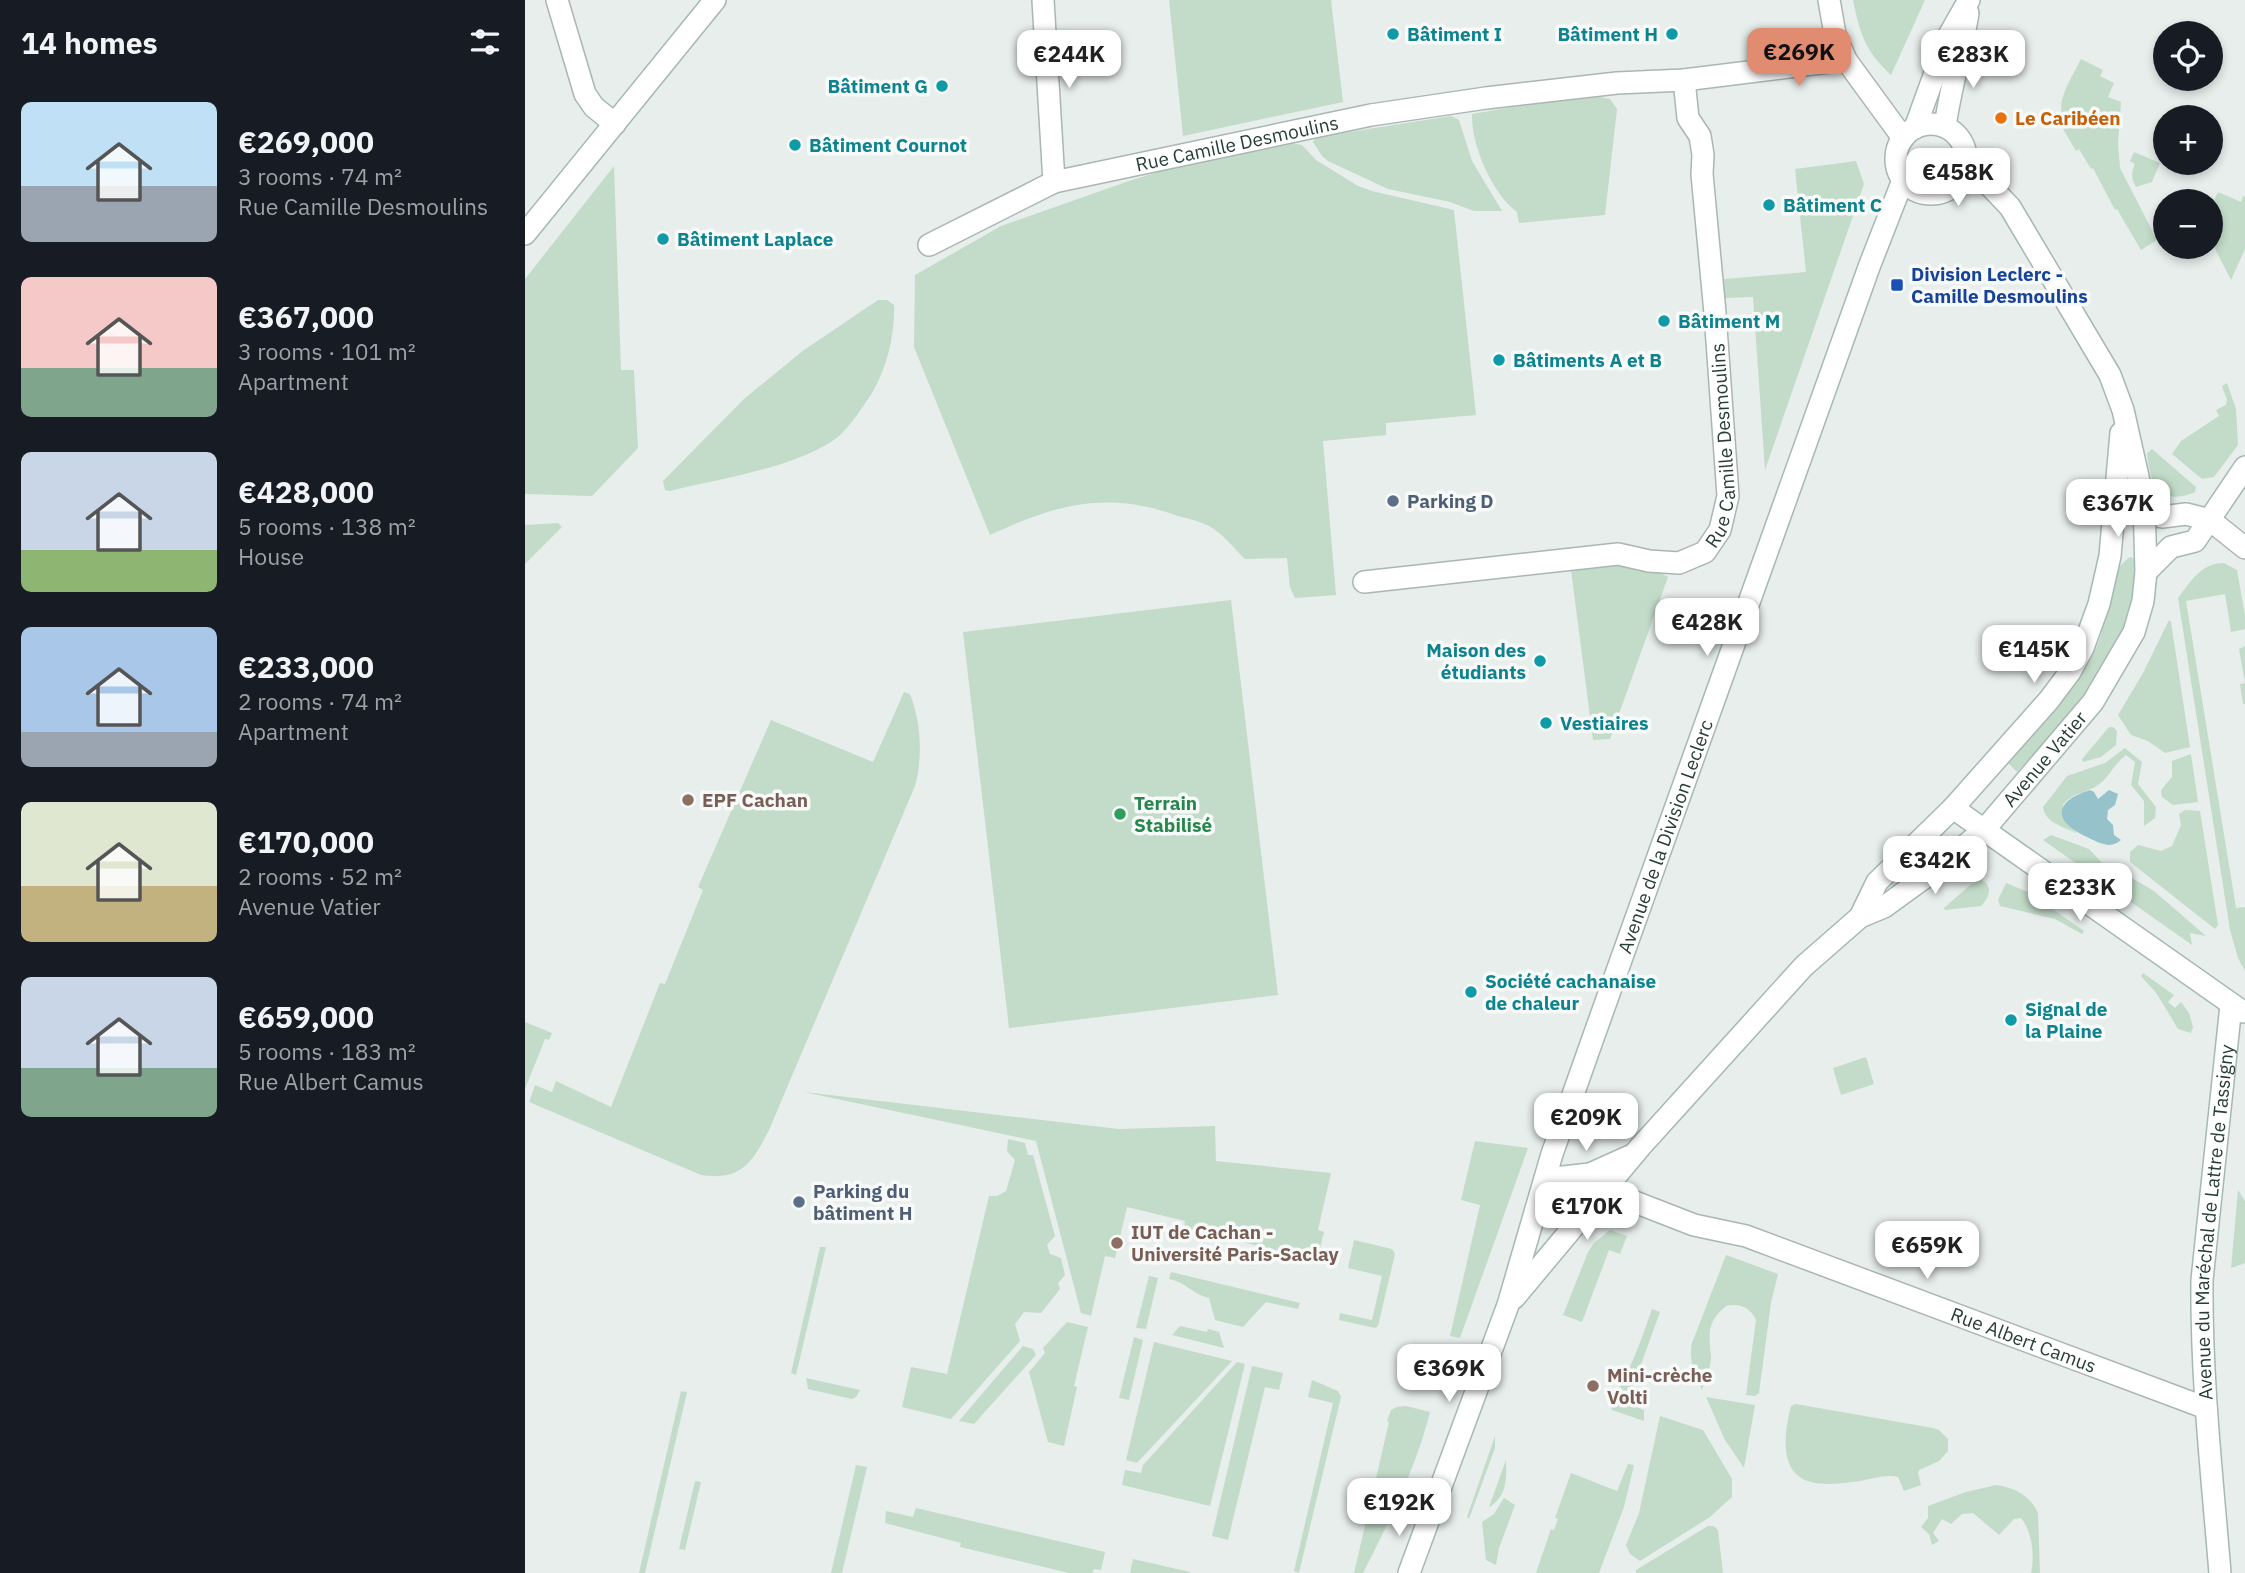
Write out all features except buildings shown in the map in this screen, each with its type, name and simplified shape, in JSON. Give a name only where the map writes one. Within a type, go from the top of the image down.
[{"type":"street","points":[[557,0],[585,94],[594,107],[615,124]]},
{"type":"street","points":[[525,234],[715,0]]},
{"type":"street","points":[[1043,0],[1054,182]]},
{"type":"street","points":[[1829,0],[1835,34],[1846,60],[1909,133]]},
{"type":"street","points":[[1909,133],[1933,124],[1945,127],[1961,141],[1965,151],[1965,168],[1958,181],[1949,189],[1929,194],[1915,190],[1903,180],[1896,164],[1896,153],[1909,133],[1948,37],[1969,0]]},
{"type":"street","points":[[1945,127],[1949,99],[1963,46],[1969,0]]},
{"type":"street","name":"Rue Camille Desmoulins","points":[[929,245],[1054,182],[1371,115],[1604,84],[1684,80],[1846,60]]},
{"type":"street","name":"Rue Camille Desmoulins","points":[[1364,582],[1618,554],[1649,561],[1679,563],[1705,552],[1720,530],[1728,496],[1702,174],[1703,155],[1700,136],[1688,118],[1684,80]]},
{"type":"street","points":[[1965,168],[1989,185],[2010,207],[2110,375],[2123,410],[2144,503],[2162,517]]},
{"type":"street","name":"Avenue de la Division Leclerc","points":[[1409,1573],[1508,1304],[1552,1153],[1868,267],[1903,180]]},
{"type":"street","points":[[2110,556],[2123,410]]},
{"type":"street","points":[[2146,572],[2171,547],[2195,541],[2245,467]]},
{"type":"street","name":"Avenue Vatier","points":[[1508,1304],[1635,1153],[1804,966],[1860,916],[1884,907],[1984,830],[2093,702],[2134,632],[2143,601],[2146,572],[2144,503]]},
{"type":"street","points":[[2115,512],[2171,547]]},
{"type":"street","points":[[2110,556],[2162,517],[2186,514],[2210,520],[2245,548]]},
{"type":"street","name":"Avenue Vatier","points":[[1860,916],[1877,882],[1952,808],[2070,672],[2083,648],[2099,604],[2110,556]]},
{"type":"street","name":"Avenue du Maréchal de Lattre de Tassigny","points":[[1952,808],[2238,1009],[2201,1280],[2206,1408],[2220,1573]]},
{"type":"street","name":"Avenue Vatier","points":[[1545,1179],[1591,1174],[1635,1153]]},
{"type":"street","name":"Rue Albert Camus","points":[[1604,1190],[1694,1225],[1746,1236],[2206,1408]]},
{"type":"green space","points":[[1169,0],[1331,0],[1343,102],[1183,136]]},
{"type":"green space","points":[[1853,0],[1925,0],[1891,75],[1869,50],[1858,23]]},
{"type":"green space","points":[[2081,59],[2103,70],[2100,76],[2114,83],[2108,97],[2121,102],[2118,143],[2120,168],[2153,232],[2153,242],[2141,250],[2117,209],[2115,210],[2093,168],[2091,169],[2079,149],[2076,151],[2059,122],[2064,119],[2061,105],[2069,81]]},
{"type":"green space","points":[[1600,97],[1610,99],[1617,109],[1605,215],[1519,223],[1517,212],[1499,193],[1485,168],[1475,140],[1472,114]]},
{"type":"green space","points":[[1451,116],[1459,120],[1472,161],[1502,211],[1474,211],[1450,202],[1388,189],[1328,161],[1313,142],[1317,137]]},
{"type":"green space","points":[[1286,142],[1302,145],[1316,160],[1358,186],[1454,210],[1476,415],[1386,423],[1386,435],[1323,441],[1336,595],[1295,598],[1290,587],[1287,558],[1245,559],[1206,524],[1153,508],[1105,502],[1083,504],[1037,515],[990,535],[914,347],[915,275],[1001,226],[1184,164]]},
{"type":"green space","points":[[2134,152],[2153,160],[2155,175],[2152,182],[2136,187],[2132,176],[2135,164],[2130,161]]},
{"type":"green space","points":[[1856,161],[1864,184],[1765,470],[1753,297],[1725,298],[1724,279],[1806,272],[1795,169]]},
{"type":"green space","points":[[614,166],[621,370],[634,370],[638,448],[592,496],[525,494],[525,279]]},
{"type":"green space","points":[[2223,194],[2241,202],[2243,196],[2245,197],[2245,249],[2231,280],[2220,259],[2223,259]]},
{"type":"green space","points":[[878,300],[887,300],[894,305],[893,328],[886,362],[872,393],[839,436],[823,447],[781,464],[665,490],[663,481],[745,398],[804,350]]},
{"type":"green space","points":[[2227,383],[2236,409],[2238,445],[2214,477],[2202,479],[2172,454],[2181,441],[2219,416],[2216,410],[2226,405],[2222,386]]},
{"type":"green space","points":[[2152,449],[2196,487],[2195,492],[2173,497],[2159,490],[2148,464],[2147,453]]},
{"type":"green space","points":[[558,523],[562,527],[525,564],[525,525]]},
{"type":"green space","points":[[2130,557],[2135,559],[2138,565],[2134,599],[2130,619],[2120,641],[2081,700],[2017,772],[2007,762],[2059,706],[2081,675],[2099,641],[2111,584],[2122,564]]},
{"type":"green space","points":[[2224,563],[2237,570],[2245,629],[2231,632],[2225,594],[2186,601],[2236,908],[2245,907],[2245,971],[2238,958],[2230,930],[2178,598],[2192,579],[2203,570]]},
{"type":"green space","points":[[1624,565],[1652,568],[1668,577],[1610,739],[1593,740],[1571,570]]},
{"type":"green space","name":"Terrain Stabilisé","points":[[1231,600],[1278,995],[1009,1028],[963,632]]},
{"type":"green space","points":[[2169,620],[2190,747],[2165,753],[2148,741],[2131,735],[2118,715],[2143,673]]},
{"type":"green space","points":[[2245,646],[2245,683],[2239,649]]},
{"type":"green space","points":[[2245,683],[2245,704],[2243,704],[2240,684]]},
{"type":"green space","points":[[904,692],[910,694],[919,728],[920,752],[915,786],[769,1130],[751,1160],[736,1172],[726,1175],[701,1175],[529,1102],[535,1085],[552,1092],[556,1081],[611,1107],[660,983],[665,984],[703,890],[698,887],[771,720],[873,762]]},
{"type":"green space","points":[[2109,727],[2117,731],[2116,745],[2101,757],[2083,762],[2082,759]]},
{"type":"green space","points":[[2125,748],[2142,762],[2138,784],[2156,807],[2155,818],[2144,826],[2144,801],[2131,785],[2135,762],[2126,755],[2102,782],[2070,798],[2063,805],[2067,824],[2077,833],[2047,817],[2043,807],[2067,776],[2105,763]]},
{"type":"green space","points":[[2191,754],[2198,802],[2173,805],[2162,797],[2161,790],[2172,777],[2172,761]]},
{"type":"green space","points":[[2185,810],[2200,811],[2218,925],[2215,929],[2130,862],[2130,852],[2138,845],[2161,851],[2172,846],[2181,825],[2179,814]]},
{"type":"green space","points":[[2051,835],[2089,849],[2108,869],[2118,870],[2154,891],[2206,936],[2190,933],[2192,945],[2043,840]]},
{"type":"green space","points":[[1981,880],[1988,885],[1989,892],[1981,906],[1945,910],[1944,908],[1970,885]]},
{"type":"green space","points":[[2006,883],[2028,892],[2084,931],[2082,934],[2055,919],[2000,906],[1998,900]]},
{"type":"green space","points":[[2143,973],[2174,995],[2168,1002],[2175,1008],[2181,1002],[2189,1013],[2193,1027],[2191,1033],[2178,1029],[2157,994],[2141,976]]},
{"type":"green space","points":[[525,1022],[552,1033],[549,1040],[545,1039],[525,1089]]},
{"type":"green space","points":[[1866,1057],[1874,1084],[1841,1095],[1833,1068]]},
{"type":"green space","points":[[804,1092],[1119,1129],[1215,1126],[1216,1161],[1331,1173],[1318,1230],[1324,1232],[1317,1260],[1184,1228],[1185,1221],[1127,1207],[1115,1258],[1105,1256],[1091,1316],[1081,1313],[1036,1141]]},
{"type":"green space","points":[[1008,1139],[1025,1143],[1028,1155],[1033,1155],[1055,1236],[1047,1245],[1050,1254],[1061,1258],[1065,1275],[1058,1283],[1060,1289],[1041,1313],[1024,1312],[1015,1324],[1020,1341],[951,1419],[902,1407],[911,1367],[947,1374],[989,1196],[997,1196],[1006,1191],[1015,1160],[1007,1151]]},
{"type":"green space","points":[[1475,1141],[1528,1148],[1460,1338],[1450,1336],[1480,1205],[1461,1200]]},
{"type":"green space","points":[[2238,1190],[2245,1201],[2245,1263],[2231,1268]]},
{"type":"green space","points":[[1610,1230],[1627,1236],[1620,1254],[1609,1250],[1582,1322],[1563,1315],[1588,1252],[1594,1243]]},
{"type":"green space","points":[[1354,1240],[1392,1249],[1395,1254],[1378,1326],[1375,1328],[1339,1320],[1340,1313],[1372,1320],[1382,1276],[1348,1268]]},
{"type":"green space","points":[[820,1247],[826,1247],[796,1375],[791,1373]]},
{"type":"green space","points":[[1726,1255],[1778,1274],[1771,1303],[1759,1393],[1755,1396],[1746,1395],[1756,1320],[1744,1307],[1726,1306],[1715,1318],[1710,1329],[1711,1361],[1702,1390],[1692,1361],[1692,1343]]},
{"type":"green space","points":[[1171,1272],[1300,1303],[1298,1309],[1266,1302],[1243,1327],[1215,1320],[1209,1298],[1169,1279]]},
{"type":"green space","points":[[1149,1276],[1158,1278],[1146,1329],[1136,1328]]},
{"type":"green space","points":[[1652,1309],[1660,1312],[1627,1403],[1644,1410],[1644,1421],[1612,1410],[1611,1402],[1632,1361]]},
{"type":"green space","points":[[1067,1322],[1088,1327],[1064,1446],[1048,1442],[1029,1372],[1045,1353],[1043,1348]]},
{"type":"green space","points":[[1180,1326],[1219,1332],[1224,1348],[1172,1335]]},
{"type":"green space","points":[[1134,1337],[1143,1340],[1129,1400],[1119,1398]]},
{"type":"green space","points":[[1154,1342],[1232,1361],[1137,1463],[1126,1460]]},
{"type":"green space","points":[[1023,1346],[1033,1349],[1036,1355],[974,1424],[959,1421]]},
{"type":"green space","points":[[1237,1362],[1245,1364],[1210,1506],[1122,1485],[1125,1470],[1141,1473],[1143,1465]]},
{"type":"green space","points":[[1252,1366],[1283,1373],[1279,1390],[1265,1387],[1228,1540],[1212,1536]]},
{"type":"green space","points":[[806,1378],[860,1390],[852,1399],[808,1389]]},
{"type":"green space","points":[[1312,1380],[1338,1391],[1341,1397],[1299,1573],[1294,1571],[1333,1403],[1308,1397]]},
{"type":"green space","points":[[681,1391],[687,1392],[645,1573],[639,1573]]},
{"type":"green space","points":[[1706,1397],[1755,1405],[1744,1468],[1725,1440]]},
{"type":"green space","points":[[1796,1404],[1933,1428],[1948,1439],[1948,1451],[1939,1461],[1919,1470],[1921,1485],[1904,1491],[1898,1477],[1893,1476],[1835,1484],[1811,1482],[1800,1477],[1788,1461],[1786,1438],[1789,1416],[1791,1406]]},
{"type":"green space","points":[[1406,1406],[1430,1412],[1424,1433],[1401,1494],[1373,1554],[1363,1573],[1354,1573],[1389,1422],[1387,1421],[1391,1410]]},
{"type":"green space","points":[[1660,1416],[1703,1430],[1732,1479],[1732,1497],[1710,1517],[1640,1561],[1630,1554],[1626,1545],[1639,1513]]},
{"type":"green space","points":[[1495,1436],[1495,1448],[1469,1519],[1467,1517]]},
{"type":"green space","points":[[1506,1460],[1503,1492],[1489,1507]]},
{"type":"green space","points":[[1628,1464],[1634,1465],[1624,1507],[1599,1573],[1536,1573],[1551,1529],[1554,1530],[1558,1519],[1555,1518],[1571,1473],[1617,1491]]},
{"type":"green space","points":[[856,1465],[867,1467],[842,1573],[831,1573]]},
{"type":"green space","points":[[695,1481],[701,1482],[685,1550],[679,1549]]},
{"type":"green space","points":[[1996,1485],[2021,1493],[2031,1501],[2038,1513],[2040,1573],[2031,1573],[2032,1544],[2021,1518],[2014,1519],[1999,1535],[1973,1513],[1962,1514],[1951,1524],[1942,1519],[1933,1533],[1939,1541],[1932,1545],[1929,1534],[1921,1527],[1928,1518],[1928,1506],[1966,1492]]},
{"type":"green space","points":[[1504,1498],[1515,1505],[1499,1548],[1496,1565],[1486,1560],[1482,1522],[1494,1514]]},
{"type":"green space","points":[[916,1508],[1105,1552],[1101,1570],[1094,1569],[1092,1573],[1069,1573],[960,1547],[961,1543],[885,1523],[886,1511],[913,1517]]},
{"type":"green space","points":[[1708,1526],[1718,1530],[1723,1573],[1636,1573],[1636,1570]]},
{"type":"green space","points":[[1133,1559],[1190,1572],[1190,1573],[1130,1573]]},
{"type":"water","points":[[2090,790],[2098,799],[2109,790],[2118,794],[2115,805],[2108,810],[2107,819],[2113,825],[2114,835],[2121,840],[2116,843],[2102,844],[2077,832],[2064,819],[2063,807],[2068,800]]},
{"type":"place","name":"Bâtiment I","points":[[1393,34]]},
{"type":"place","name":"Bâtiment H","points":[[1672,34]]},
{"type":"place","name":"Bâtiment G","points":[[942,86]]},
{"type":"place","name":"Le Caribéen","points":[[2001,118]]},
{"type":"place","name":"Bâtiment Cournot","points":[[795,145]]},
{"type":"place","name":"Bâtiment C","points":[[1769,205]]},
{"type":"place","name":"Bâtiment Laplace","points":[[663,239]]},
{"type":"place","name":"Division Leclerc - Camille Desmoulins","points":[[1897,285]]},
{"type":"place","name":"Bâtiment M","points":[[1664,321]]},
{"type":"place","name":"Bâtiments A et B","points":[[1499,360]]},
{"type":"place","name":"Parking D","points":[[1393,501]]},
{"type":"place","name":"Maison des étudiants","points":[[1540,661]]},
{"type":"place","name":"Vestiaires","points":[[1546,723]]},
{"type":"place","name":"EPF Cachan","points":[[688,800]]},
{"type":"place","name":"Terrain Stabilisé","points":[[1120,814]]},
{"type":"place","name":"Société cachanaise de chaleur","points":[[1471,992]]},
{"type":"place","name":"Signal de la Plaine","points":[[2011,1020]]},
{"type":"place","name":"Parking du bâtiment H","points":[[799,1202]]},
{"type":"place","name":"IUT de Cachan - Université Paris-Saclay","points":[[1117,1243]]},
{"type":"place","name":"Mini-crèche Volti","points":[[1593,1386]]}]
